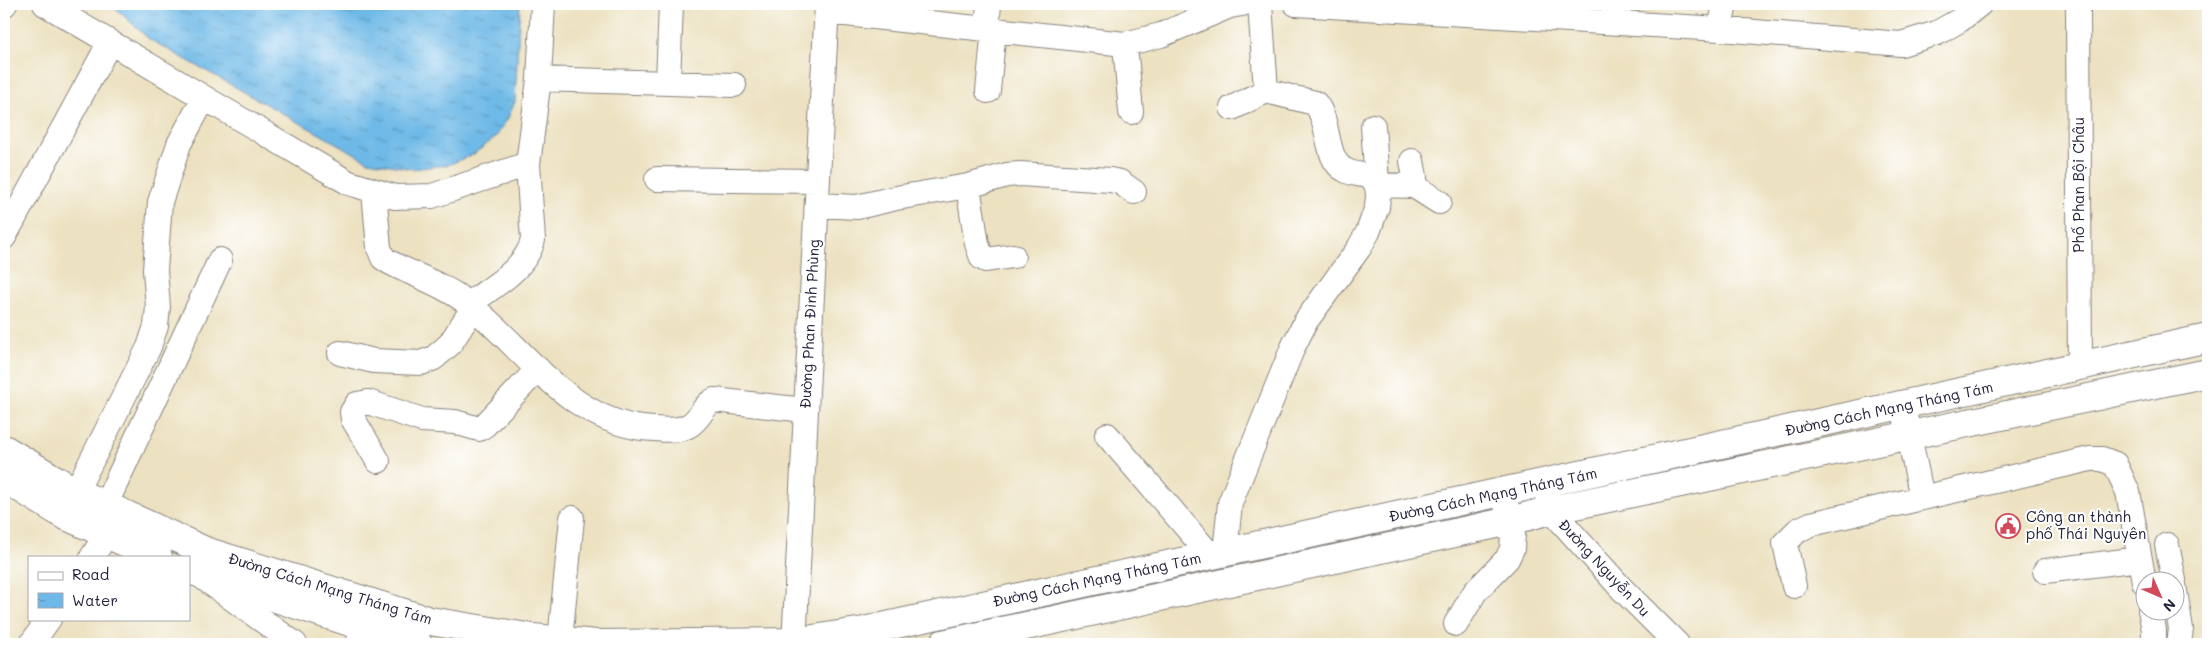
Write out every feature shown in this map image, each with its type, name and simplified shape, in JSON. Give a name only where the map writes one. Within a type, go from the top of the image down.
[{"type":"highway","name":"Đường Cách Mạng Tháng Tám","points":[[70,504],[105,506],[364,625],[430,621],[514,635],[596,644],[794,643],[864,632],[2208,338]]},
{"type":"highway","name":"Đường Cách Mạng Tháng Tám","points":[[943,644],[1510,521],[1551,510],[1910,434],[2208,374]]},
{"type":"highway","name":"Đường Cách Mạng Tháng Tám","points":[[6,461],[70,504],[107,534],[156,556]]},
{"type":"highway","name":"Đường Cách Mạng Tháng Tám","points":[[194,573],[364,625],[418,644]]},
{"type":"street","points":[[45,4],[349,183],[394,197],[432,196],[528,164]]},
{"type":"street","points":[[340,353],[374,361],[420,364],[434,358],[450,344],[471,306],[525,259],[533,240],[528,164],[539,79],[543,4]]},
{"type":"street","points":[[668,82],[671,4]]},
{"type":"street","points":[[988,91],[989,4]]},
{"type":"street","points":[[827,8],[901,21],[990,28],[1124,44],[1161,35],[1230,6],[1242,4]]},
{"type":"street","points":[[1260,4],[1266,90]]},
{"type":"street","points":[[1296,4],[1532,11],[1720,30],[1901,44],[1937,33],[1960,20],[1980,4]]},
{"type":"street","points":[[1720,30],[1725,4]]},
{"type":"street","name":"Phố Phan Bội Châu","points":[[2078,4],[2080,367]]},
{"type":"street","name":"Đường Phan Đình Phùng","points":[[794,643],[827,8]]},
{"type":"street","points":[[4,237],[110,42]]},
{"type":"street","points":[[1124,44],[1132,112]]},
{"type":"street","points":[[539,79],[734,85]]},
{"type":"street","points":[[1232,108],[1266,90],[1316,104],[1320,108],[1336,164],[1346,172],[1376,181],[1414,186],[1439,202]]},
{"type":"street","points":[[70,504],[101,446],[152,340],[158,307],[154,270],[160,202],[179,144],[204,98]]},
{"type":"street","points":[[1218,554],[1230,503],[1262,422],[1306,320],[1359,248],[1368,232],[1377,207],[1373,126]]},
{"type":"street","points":[[1412,161],[1416,178],[1414,186]]},
{"type":"street","points":[[817,204],[857,207],[896,198],[968,186],[1007,175],[1047,175],[1110,180],[1120,182],[1134,192]]},
{"type":"street","points":[[657,179],[818,181]]},
{"type":"street","points":[[968,186],[977,244],[982,258],[986,260],[1012,256]]},
{"type":"street","points":[[374,191],[379,248],[383,258],[427,280],[471,306],[572,400],[594,414],[640,429],[673,430],[687,427],[694,422],[714,400],[805,410]]},
{"type":"street","points":[[105,506],[220,260]]},
{"type":"street","points":[[378,461],[353,419],[352,412],[357,404],[368,402],[422,420],[455,422],[479,429],[486,425],[538,369]]},
{"type":"street","points":[[1904,406],[1922,498]]},
{"type":"street","points":[[1107,435],[1218,554]]},
{"type":"street","points":[[1794,586],[1786,543],[1798,530],[1811,524],[2080,461],[2102,459],[2115,464],[2128,492],[2142,570]]},
{"type":"street","name":"Đường Nguyễn Du","points":[[1544,484],[1551,510],[1622,589],[1678,644]]},
{"type":"street","points":[[1456,624],[1475,592],[1507,559],[1512,549],[1513,534],[1503,492]]},
{"type":"street","points":[[560,640],[572,518]]},
{"type":"street","points":[[93,556],[107,534]]},
{"type":"street","points":[[2167,545],[2172,570]]},
{"type":"street","points":[[2045,571],[2134,571]]},
{"type":"street","points":[[194,573],[295,644]]},
{"type":"street","points":[[31,644],[48,620]]},
{"type":"street","points":[[2152,620],[2154,644]]},
{"type":"street","points":[[2179,644],[2181,629],[2180,620]]},
{"type":"water","points":[[111,4],[520,4],[515,102],[496,137],[474,154],[448,165],[412,169],[368,161],[149,39]]},
{"type":"place","name":"Công an thành phố Thái Nguyên","points":[[2008,526]]}]
